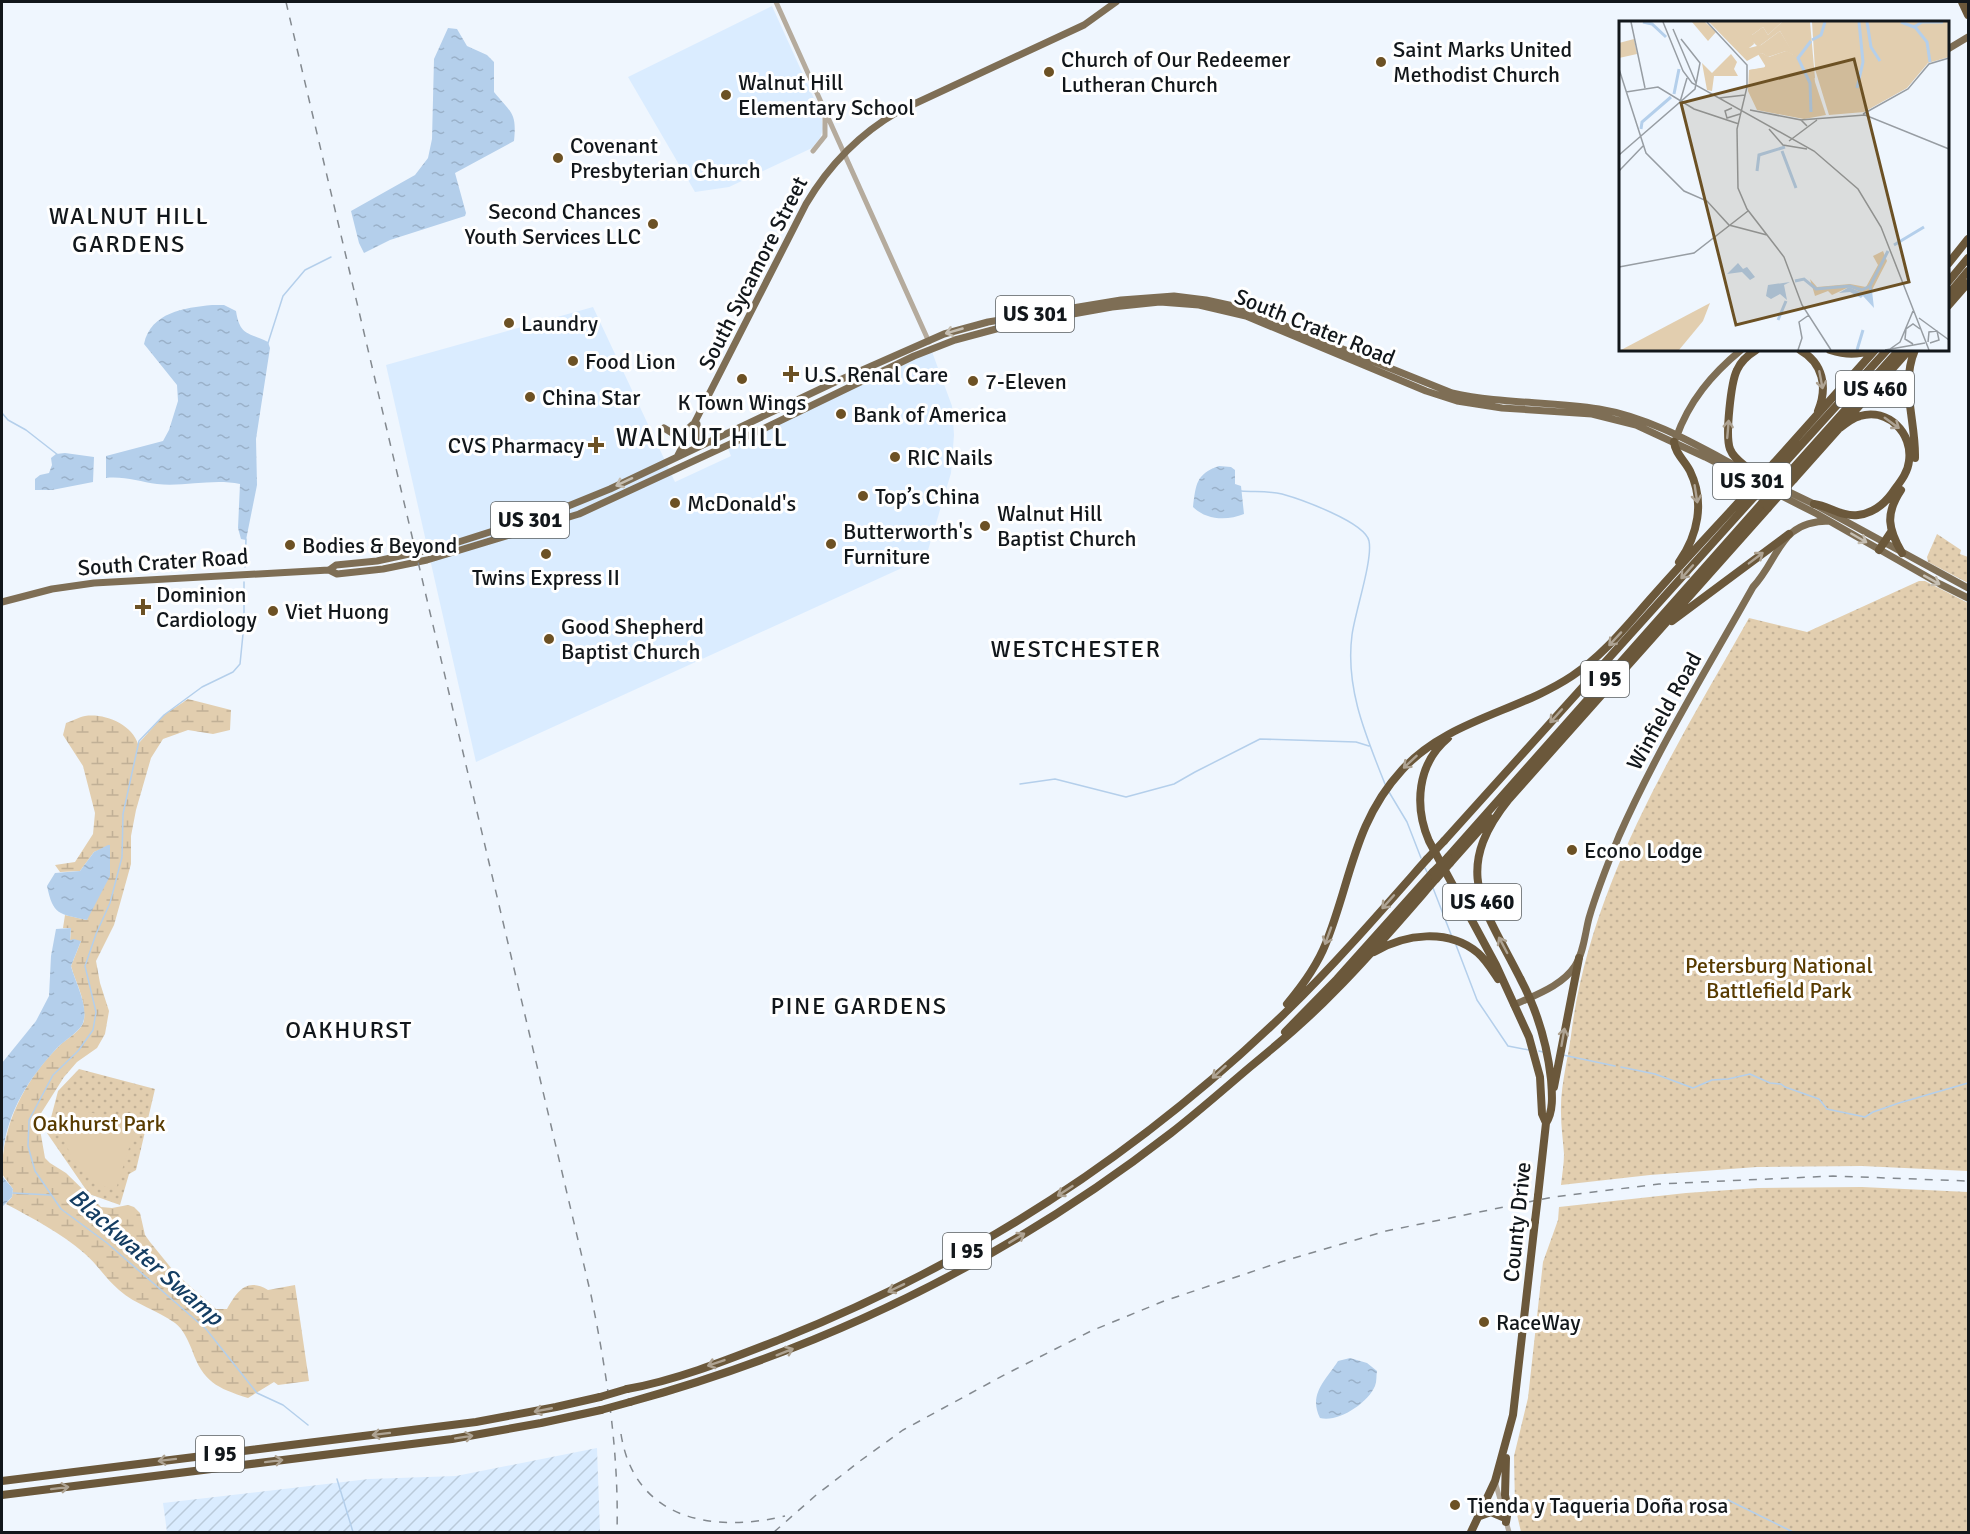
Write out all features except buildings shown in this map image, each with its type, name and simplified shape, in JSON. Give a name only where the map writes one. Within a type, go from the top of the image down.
[{"type":"highway","points":[[1962,2],[1968,15]]},
{"type":"highway","points":[[1949,262],[1968,239]]},
{"type":"highway","points":[[1949,278],[1968,259]]},
{"type":"highway","points":[[1949,293],[1968,271]]},
{"type":"highway","points":[[1949,304],[1968,283]]},
{"type":"highway","points":[[1755,351],[1742,362],[1736,373],[1727,434],[1733,456],[1751,469],[1755,476]]},
{"type":"highway","points":[[1801,351],[1812,359],[1822,378],[1824,392],[1815,417]]},
{"type":"highway","points":[[1836,351],[1854,354],[1869,351]]},
{"type":"highway","name":"US 460","points":[[1514,1005],[1496,965],[1429,841],[1420,814],[1420,791],[1427,765],[1438,748],[1458,729],[1543,692],[1572,676],[1611,644],[1777,465],[1815,417],[1873,351]]},
{"type":"highway","points":[[1777,465],[1886,351]]},
{"type":"highway","name":"I 95","points":[[1449,860],[1791,476],[1898,351]]},
{"type":"highway","name":"US 460","points":[[1791,476],[1840,428],[1908,351]]},
{"type":"highway","points":[[1902,553],[1892,532],[1890,515],[1892,504],[1911,474],[1914,461],[1908,377],[1915,351]]},
{"type":"highway","points":[[1814,504],[1823,505],[1847,515],[1871,512],[1890,498],[1908,466],[1910,452],[1908,442],[1902,430],[1889,419],[1876,415],[1863,415],[1853,418],[1840,428]]},
{"type":"highway","points":[[1654,595],[1687,550],[1697,519],[1698,499],[1694,480],[1675,448],[1675,439]]},
{"type":"highway","name":"I 95","points":[[2,1481],[467,1423],[600,1396],[712,1364],[796,1333],[880,1296],[962,1254],[1048,1203],[1123,1151],[1263,1033],[1321,976],[1444,841],[1751,494]]},
{"type":"highway","name":"US 460","points":[[1530,998],[1484,909],[1477,878],[1478,857],[1484,836],[1506,802],[1659,631],[1765,505]]},
{"type":"highway","points":[[1881,546],[1892,532]]},
{"type":"highway","points":[[1659,631],[1789,534]]},
{"type":"highway","points":[[1263,1033],[1301,987],[1318,961],[1362,832],[1374,807],[1392,781],[1412,759],[1458,729]]},
{"type":"highway","points":[[1250,1067],[1321,1006],[1449,860],[1506,802]]},
{"type":"highway","name":"I 95","points":[[2,1495],[452,1439],[541,1423],[601,1410],[710,1379],[789,1350],[877,1313],[963,1269],[1029,1231],[1104,1182],[1171,1134],[1250,1067],[1435,876]]},
{"type":"highway","points":[[1367,956],[1404,938],[1425,936],[1445,938],[1479,954],[1510,995]]},
{"type":"highway","points":[[1552,1094],[1579,958]]},
{"type":"highway","name":"County Drive","points":[[1471,1533],[1495,1481],[1515,1408],[1546,1123],[1551,1116],[1552,1094],[1547,1049],[1538,1016],[1530,998]]},
{"type":"highway","name":"County Drive","points":[[1514,1005],[1529,1037],[1536,1059],[1540,1077],[1542,1114],[1546,1123]]},
{"type":"highway","points":[[1480,1516],[1491,1512],[1505,1520],[1508,1510],[1505,1495],[1506,1446]]},
{"type":"main road","name":"South Sycamore Street","points":[[677,458],[806,204],[824,176],[844,153],[865,134],[892,115],[1084,25],[1116,2]]},
{"type":"main road","points":[[1949,48],[1968,37]]},
{"type":"main road","name":"South Crater Road","points":[[328,570],[336,565],[426,551],[532,520],[593,496],[677,458],[928,340],[979,324],[1154,296],[1185,297],[1224,303],[1248,310],[1452,393],[1488,400],[1606,410],[1646,421],[1675,439],[1829,521],[1881,546],[1902,553],[1968,588]]},
{"type":"main road","name":"South Crater Road","points":[[2,602],[42,591],[94,583],[328,570],[337,574],[383,569],[427,560],[579,514],[931,349],[969,335],[1112,307],[1160,302],[1199,305],[1262,322],[1396,379],[1449,398],[1491,406],[1604,416],[1675,439],[1814,504],[1940,584],[1968,598]]},
{"type":"main road","points":[[1675,439],[1700,392],[1715,373],[1740,351]]},
{"type":"main road","points":[[664,428],[671,434],[679,435],[697,421]]},
{"type":"main road","points":[[697,421],[697,438],[703,442],[711,442]]},
{"type":"main road","points":[[677,458],[681,467]]},
{"type":"main road","points":[[1789,534],[1806,524],[1829,521]]},
{"type":"main road","name":"Winfield Road","points":[[1579,958],[1602,879],[1630,812],[1754,587],[1789,534]]},
{"type":"main road","points":[[1514,1005],[1561,981],[1571,972],[1579,958]]},
{"type":"street","points":[[776,2],[931,349]]},
{"type":"street","points":[[813,151],[823,139],[826,130],[824,111]]},
{"type":"street","points":[[1495,1481],[1509,1533]]},
{"type":"shaded area","name":"Walnut Hill Elementary School","points":[[772,6],[821,114],[823,129],[820,138],[812,148],[729,187],[695,192],[628,77]]},
{"type":"shaded area","points":[[593,307],[675,482],[731,456],[727,446],[931,349],[952,406],[954,435],[951,473],[926,557],[476,762],[386,365]]},
{"type":"shaded area","points":[[597,1448],[600,1532],[167,1532],[163,1503],[369,1479],[456,1476]]},
{"type":"green space","points":[[1937,534],[1961,550],[1960,554],[1968,557],[1968,583],[1928,562],[1927,557]]},
{"type":"green space","name":"Petersburg National Battlefield Park","points":[[1919,581],[1925,581],[1968,603],[1968,1171],[1862,1166],[1757,1167],[1650,1175],[1561,1185],[1564,1154],[1561,1113],[1563,1081],[1583,973],[1598,919],[1618,866],[1666,765],[1749,618],[1807,632]]},
{"type":"green space","points":[[188,699],[231,710],[230,730],[213,734],[188,730],[163,739],[151,758],[131,836],[131,864],[114,925],[96,961],[109,1011],[105,1034],[97,1048],[77,1062],[64,1077],[38,1118],[45,1158],[66,1173],[101,1207],[112,1208],[128,1205],[134,1207],[140,1213],[145,1235],[150,1242],[176,1274],[216,1309],[227,1309],[239,1292],[248,1286],[260,1286],[268,1290],[295,1285],[309,1381],[278,1385],[274,1382],[248,1398],[220,1387],[206,1377],[185,1335],[175,1323],[139,1304],[114,1286],[89,1257],[66,1239],[6,1204],[12,1197],[13,1189],[2,1174],[6,1138],[17,1104],[35,1074],[59,1046],[77,1031],[84,1020],[82,998],[71,966],[81,941],[70,941],[71,928],[63,928],[65,915],[87,920],[102,849],[94,852],[80,871],[60,872],[55,865],[75,862],[93,834],[95,813],[83,766],[63,735],[66,723],[85,716],[109,718],[130,731],[138,744],[164,715]]},
{"type":"green space","name":"Oakhurst Park","points":[[79,1069],[155,1089],[136,1170],[129,1174],[120,1205],[89,1194],[47,1133],[58,1091]]},
{"type":"green space","points":[[68,1108],[133,1121],[136,1126],[116,1189],[99,1184],[90,1178],[71,1155],[65,1133]]},
{"type":"green space","points":[[1862,1187],[1968,1192],[1968,1532],[1521,1532],[1515,1506],[1514,1456],[1528,1398],[1543,1262],[1558,1220],[1559,1207],[1686,1193],[1758,1188]]},
{"type":"water","points":[[448,28],[457,29],[467,46],[487,55],[494,62],[494,92],[511,113],[515,124],[514,141],[455,173],[465,216],[390,240],[364,253],[359,243],[351,211],[415,175],[428,158],[432,139],[434,59]]},
{"type":"water","points":[[224,305],[236,311],[243,329],[268,342],[270,348],[256,439],[257,485],[246,540],[241,539],[238,528],[240,484],[220,482],[167,485],[126,478],[106,478],[106,456],[163,441],[178,401],[177,385],[144,344],[148,333],[161,318],[170,314],[180,310]]},
{"type":"water","points":[[56,454],[94,457],[93,482],[52,490],[35,490],[35,479],[49,473],[52,465],[51,458]]},
{"type":"water","points":[[1219,466],[1231,467],[1235,470],[1235,484],[1241,486],[1244,514],[1231,518],[1217,518],[1204,515],[1193,507],[1195,492],[1201,476]]},
{"type":"water","points":[[110,845],[110,876],[87,920],[59,912],[52,903],[47,886],[55,873],[80,871],[94,852]]},
{"type":"water","points":[[71,928],[70,940],[81,941],[71,966],[83,1002],[83,1023],[47,1059],[21,1096],[10,1123],[2,1159],[2,1063],[36,1021],[49,996],[51,956],[56,929]]},
{"type":"water","points":[[2,1175],[13,1189],[12,1197],[2,1207]]},
{"type":"water","points":[[1350,1358],[1367,1363],[1377,1371],[1375,1386],[1366,1399],[1352,1410],[1335,1418],[1320,1418],[1316,1402],[1320,1388],[1338,1361]]},
{"type":"waterway","points":[[268,343],[283,296],[305,270],[331,257]]},
{"type":"waterway","points":[[2,413],[8,420],[26,430],[58,455]]},
{"type":"waterway","points":[[1241,491],[1277,493],[1316,506],[1356,526],[1369,541],[1370,550],[1366,573],[1352,635],[1352,674],[1359,711],[1385,784]]},
{"type":"waterway","points":[[245,567],[246,539]]},
{"type":"waterway","points":[[244,582],[244,624],[240,664],[233,672],[202,687],[164,715],[139,741],[123,814],[122,857],[110,903],[85,966],[96,1012],[93,1030],[78,1051],[53,1075],[29,1120],[28,1146],[35,1171],[61,1209],[107,1243],[206,1329],[257,1393],[283,1405],[308,1425]]},
{"type":"waterway","points":[[1020,784],[1055,779],[1126,797],[1174,784],[1260,739],[1356,742],[1369,746]]},
{"type":"waterway","points":[[1389,792],[1407,822],[1421,858]]},
{"type":"waterway","points":[[1425,868],[1427,872]]},
{"type":"waterway","points":[[1433,888],[1452,937]]},
{"type":"waterway","points":[[1456,945],[1477,1000],[1508,1046],[1529,1050]]},
{"type":"waterway","points":[[1539,1051],[1543,1052]]},
{"type":"waterway","points":[[1563,1055],[1615,1066]]},
{"type":"waterway","points":[[1621,1067],[1655,1074],[1693,1088],[1712,1080],[1750,1074],[1819,1099],[1827,1109],[1865,1117],[1899,1103],[1968,1083]]},
{"type":"waterway","name":"Blackwater Swamp","points":[[13,1193],[50,1195]]},
{"type":"waterway","name":"Blackwater Swamp","points":[[337,1479],[353,1532]]},
{"type":"waterway","points":[[1728,1500],[1793,1532]]},
{"type":"railway","points":[[286,2],[591,1295],[611,1413],[616,1472],[617,1532]]},
{"type":"railway","points":[[774,1532],[815,1496],[903,1430],[1091,1331],[1164,1301],[1284,1261],[1386,1231],[1553,1197],[1659,1184],[1833,1176],[1968,1181]]},
{"type":"railway","points":[[621,1434],[629,1462],[642,1485],[659,1502],[680,1513],[704,1520],[730,1523],[785,1516]]},
{"type":"place","name":"Saint Marks United Methodist Church","points":[[1381,62]]},
{"type":"place","name":"Church of Our Redeemer Lutheran Church","points":[[1049,72]]},
{"type":"place","name":"Walnut Hill Elementary School","points":[[726,95]]},
{"type":"place","name":"Covenant Presbyterian Church","points":[[558,158]]},
{"type":"place","name":"Second Chances Youth Services LLC","points":[[653,224]]},
{"type":"place","name":"Laundry","points":[[509,323]]},
{"type":"place","name":"Food Lion","points":[[573,361]]},
{"type":"place","name":"U.S. Renal Care","points":[[791,374]]},
{"type":"place","name":"K Town Wings","points":[[742,379]]},
{"type":"place","name":"7-Eleven","points":[[973,381]]},
{"type":"place","name":"China Star","points":[[530,397]]},
{"type":"place","name":"Bank of America","points":[[841,414]]},
{"type":"place","name":"CVS Pharmacy","points":[[596,445]]},
{"type":"place","name":"RIC Nails","points":[[895,457]]},
{"type":"place","name":"Top’s China","points":[[863,496]]},
{"type":"place","name":"McDonald's","points":[[675,503]]},
{"type":"place","name":"Walnut Hill Baptist Church","points":[[985,526]]},
{"type":"place","name":"Butterworth's Furniture","points":[[831,544]]},
{"type":"place","name":"Bodies & Beyond","points":[[290,545]]},
{"type":"place","name":"Twins Express II","points":[[546,554]]},
{"type":"place","name":"Dominion Cardiology","points":[[143,607]]},
{"type":"place","name":"Viet Huong","points":[[273,611]]},
{"type":"place","name":"Good Shepherd Baptist Church","points":[[549,639]]},
{"type":"place","name":"Econo Lodge","points":[[1572,850]]},
{"type":"place","name":"RaceWay","points":[[1484,1322]]},
{"type":"place","name":"Tienda y Taqueria Doña rosa","points":[[1455,1505]]},
{"type":"district","name":"WALNUT HILL GARDENS","points":[[129,230]]},
{"type":"district","name":"WALNUT HILL","points":[[702,438]]},
{"type":"district","name":"WESTCHESTER","points":[[1076,649]]},
{"type":"district","name":"PINE GARDENS","points":[[859,1006]]},
{"type":"district","name":"OAKHURST","points":[[349,1030]]}]
